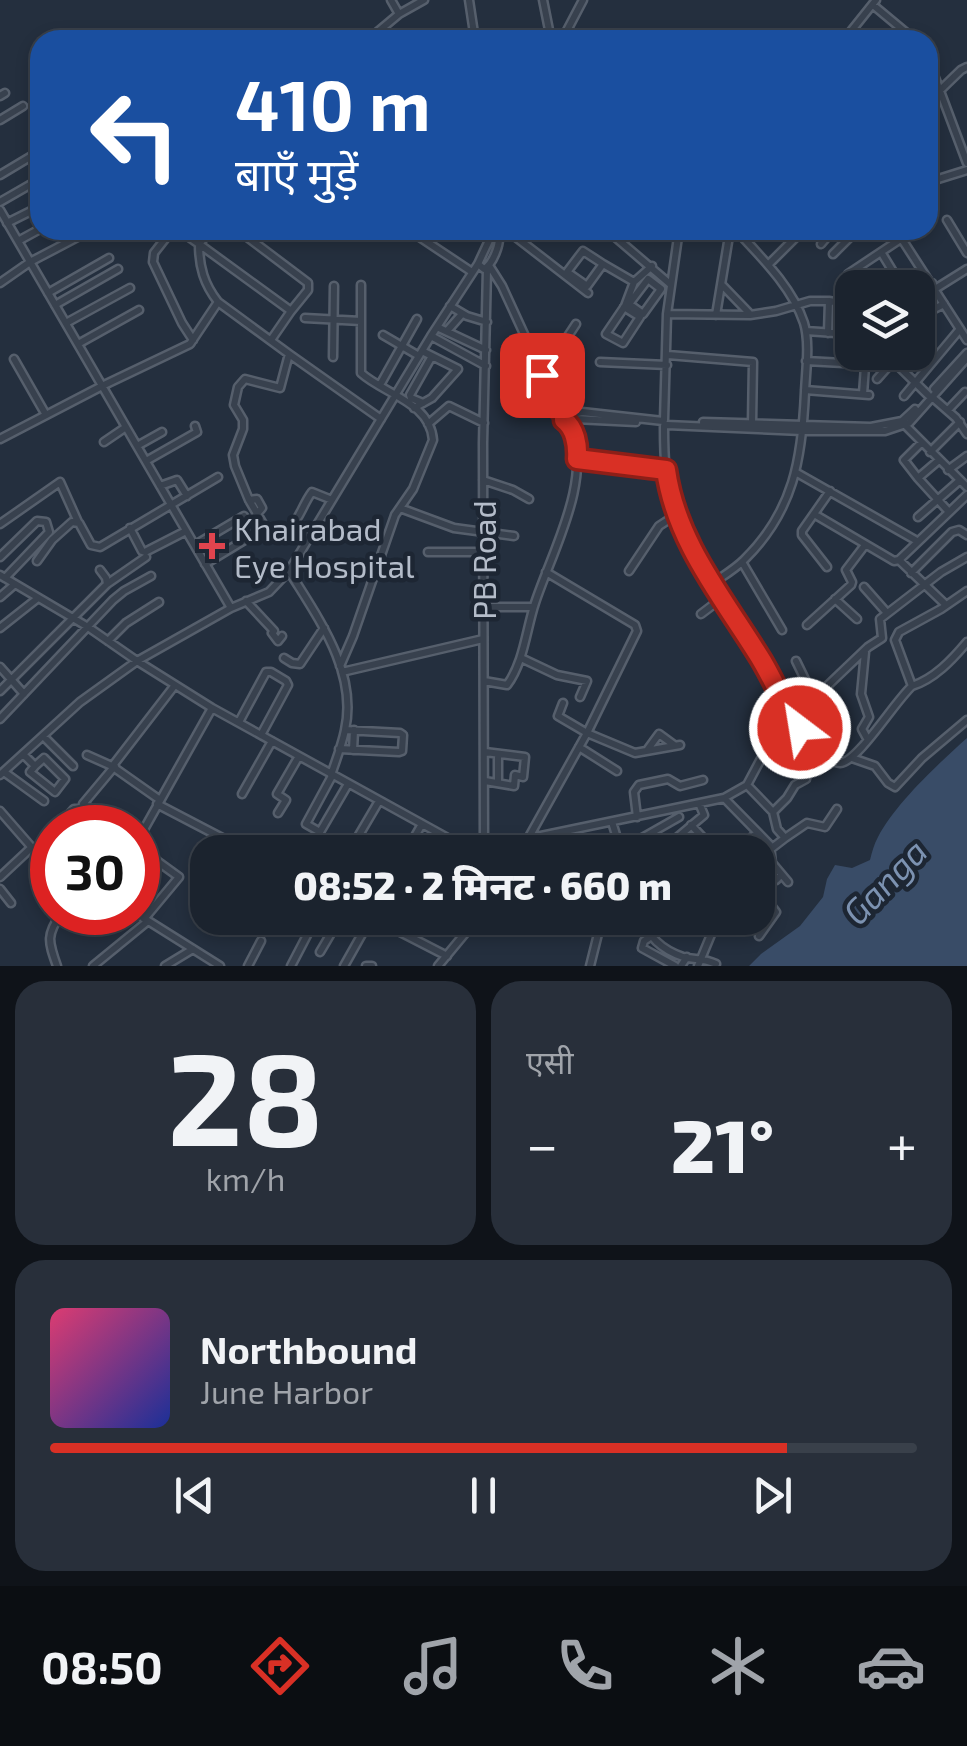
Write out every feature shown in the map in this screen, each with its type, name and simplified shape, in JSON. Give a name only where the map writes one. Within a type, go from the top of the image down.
[{"type":"street","points":[[391,0],[399,14]]},
{"type":"street","points":[[380,30],[424,0]]},
{"type":"street","points":[[469,0],[474,30]]},
{"type":"street","points":[[543,0],[549,30]]},
{"type":"street","points":[[567,30],[583,0]]},
{"type":"street","points":[[852,30],[875,3],[904,30]]},
{"type":"street","points":[[938,179],[967,166],[939,90],[967,67]]},
{"type":"street","points":[[0,120],[23,106]]},
{"type":"street","points":[[0,175],[30,158]]},
{"type":"street","points":[[0,202],[30,185]]},
{"type":"street","points":[[0,210],[231,608]]},
{"type":"street","points":[[8,223],[30,212]]},
{"type":"street","points":[[947,220],[967,253]]},
{"type":"street","points":[[18,241],[30,234]]},
{"type":"street","points":[[0,283],[72,240]]},
{"type":"street","points":[[166,240],[154,253],[153,262],[192,340]]},
{"type":"street","points":[[192,240],[291,312]]},
{"type":"street","points":[[203,240],[199,244],[201,270],[207,288],[218,302],[382,419]]},
{"type":"street","points":[[251,240],[308,283],[308,290],[271,340]]},
{"type":"street","points":[[424,240],[472,272]]},
{"type":"street","points":[[44,801],[1,774],[80,702],[137,662],[231,608],[269,592],[290,571],[431,336],[494,240]]},
{"type":"street","points":[[488,267],[497,240]]},
{"type":"street","points":[[512,240],[588,293]]},
{"type":"street","points":[[624,240],[670,284]]},
{"type":"street","points":[[677,240],[667,314],[664,423],[666,470],[676,516],[686,540],[800,728],[831,760],[841,763],[852,758],[912,686],[942,668],[967,642]]},
{"type":"street","points":[[716,314],[731,240]]},
{"type":"street","points":[[713,583],[742,562],[762,540],[786,502],[796,473],[802,429],[806,331],[797,305],[768,265],[743,240]]},
{"type":"street","points":[[768,265],[793,240]]},
{"type":"street","points":[[821,244],[824,240]]},
{"type":"street","points":[[833,254],[846,240]]},
{"type":"street","points":[[854,270],[899,240]]},
{"type":"street","points":[[903,240],[923,270]]},
{"type":"street","points":[[603,264],[587,286],[568,272],[583,251],[634,282]]},
{"type":"street","points":[[881,252],[892,270]]},
{"type":"street","points":[[48,293],[109,258]]},
{"type":"street","points":[[478,264],[484,269],[488,267]]},
{"type":"street","points":[[484,681],[508,685],[520,658],[533,607],[567,517],[577,459],[570,418],[558,408],[502,286],[488,267]]},
{"type":"street","name":"PB Road","points":[[484,835],[483,480],[488,267]]},
{"type":"street","points":[[648,279],[661,289],[643,314],[629,304],[654,268]]},
{"type":"street","points":[[624,307],[640,317],[622,343],[606,334],[624,307],[634,282],[654,268]]},
{"type":"street","points":[[55,305],[118,269]]},
{"type":"street","points":[[935,286],[967,270]]},
{"type":"street","points":[[341,669],[400,508],[413,489],[433,440],[428,424],[414,408],[361,373],[361,285]]},
{"type":"street","points":[[332,357],[334,286]]},
{"type":"street","points":[[722,286],[750,315]]},
{"type":"street","points":[[66,323],[130,288]]},
{"type":"street","points":[[935,288],[967,340]]},
{"type":"street","points":[[667,314],[750,315],[810,301],[835,302]]},
{"type":"street","points":[[828,333],[829,301]]},
{"type":"street","points":[[0,439],[190,344],[218,302]]},
{"type":"street","points":[[935,308],[944,304]]},
{"type":"street","points":[[450,306],[488,322]]},
{"type":"street","points":[[78,344],[139,310]]},
{"type":"street","points":[[447,331],[462,314]]},
{"type":"street","points":[[305,318],[361,321]]},
{"type":"street","points":[[380,385],[418,319]]},
{"type":"street","points":[[542,375],[576,324]]},
{"type":"street","points":[[437,327],[486,350]]},
{"type":"street","points":[[904,396],[960,329]]},
{"type":"street","points":[[806,331],[835,333]]},
{"type":"street","points":[[383,334],[402,346],[458,368],[424,403],[414,408]]},
{"type":"street","points":[[431,336],[486,366]]},
{"type":"street","points":[[827,362],[828,351]]},
{"type":"street","points":[[289,354],[280,388],[245,379],[238,387],[234,406],[243,420],[233,456],[249,500],[257,499],[262,504],[256,514],[266,528],[279,532],[294,524],[312,492],[332,500]]},
{"type":"street","points":[[570,418],[582,412],[664,423],[884,429],[905,425],[967,355]]},
{"type":"street","points":[[424,403],[410,395],[432,356]]},
{"type":"street","points":[[14,359],[46,415]]},
{"type":"street","points":[[600,362],[753,362],[752,423]]},
{"type":"street","points":[[806,362],[835,362]]},
{"type":"street","points":[[805,390],[866,394],[866,370]]},
{"type":"street","points":[[878,379],[886,370]]},
{"type":"street","points":[[903,370],[948,410],[967,434]]},
{"type":"street","points":[[948,410],[965,392]]},
{"type":"street","points":[[884,429],[902,421],[930,396]]},
{"type":"street","points":[[428,424],[450,406],[484,423]]},
{"type":"street","points":[[930,452],[960,422]]},
{"type":"street","points":[[664,423],[752,423],[802,429]]},
{"type":"street","points":[[905,425],[967,487]]},
{"type":"street","points":[[146,461],[197,432],[196,426]]},
{"type":"street","points":[[104,442],[126,427]]},
{"type":"street","points":[[137,446],[162,432]]},
{"type":"street","points":[[922,442],[904,460],[949,512]]},
{"type":"street","points":[[948,470],[967,456]]},
{"type":"street","points":[[577,459],[666,470]]},
{"type":"street","points":[[918,478],[939,460]]},
{"type":"street","points":[[796,473],[917,541]]},
{"type":"street","points":[[0,524],[60,482],[79,523],[96,547],[218,477]]},
{"type":"street","points":[[160,486],[178,480],[187,496]]},
{"type":"street","points":[[483,480],[528,499]]},
{"type":"street","points":[[918,517],[959,480]]},
{"type":"street","points":[[827,567],[802,531],[830,491]]},
{"type":"street","points":[[899,560],[967,495]]},
{"type":"street","points":[[400,508],[454,528],[514,536]]},
{"type":"street","points":[[814,514],[889,559],[899,560],[946,606]]},
{"type":"street","points":[[194,545],[244,516]]},
{"type":"street","points":[[629,571],[659,526],[676,516]]},
{"type":"street","points":[[0,557],[37,520],[46,522],[49,532],[2,576],[212,708],[442,835]]},
{"type":"street","points":[[36,562],[61,531],[72,522],[79,523]]},
{"type":"street","points":[[130,528],[145,552],[186,531]]},
{"type":"street","points":[[911,573],[952,532],[959,530],[967,536]]},
{"type":"street","points":[[206,564],[256,533]]},
{"type":"street","points":[[807,625],[851,585],[846,570],[864,545]]},
{"type":"street","points":[[428,552],[483,552]]},
{"type":"street","points":[[882,638],[880,620],[940,572],[967,556]]},
{"type":"street","points":[[0,691],[106,584],[146,557]]},
{"type":"street","points":[[742,562],[782,630]]},
{"type":"street","points":[[100,570],[106,584]]},
{"type":"street","points":[[290,571],[324,627],[341,669],[353,750]]},
{"type":"street","points":[[530,835],[588,733],[637,631],[634,625],[546,572]]},
{"type":"street","points":[[0,719],[124,591],[151,576]]},
{"type":"street","points":[[0,597],[15,584]]},
{"type":"street","points":[[864,587],[888,614]]},
{"type":"street","points":[[549,835],[724,798],[747,785],[763,754],[800,728],[811,716],[823,690],[865,650],[946,606],[967,590]]},
{"type":"street","points":[[0,628],[38,598]]},
{"type":"street","points":[[700,614],[722,598]]},
{"type":"street","points":[[834,599],[857,619]]},
{"type":"street","points":[[246,601],[278,640],[282,636]]},
{"type":"street","points":[[108,641],[126,623],[158,602]]},
{"type":"street","points":[[483,606],[533,607]]},
{"type":"street","points":[[284,658],[300,664],[324,627]]},
{"type":"street","points":[[899,632],[895,640],[912,686]]},
{"type":"street","points":[[341,669],[484,639]]},
{"type":"street","points":[[865,650],[861,694],[869,716],[862,729],[868,740]]},
{"type":"street","points":[[520,658],[557,676],[587,681],[580,697]]},
{"type":"street","points":[[796,661],[816,700]]},
{"type":"street","points":[[0,667],[24,694]]},
{"type":"street","points":[[239,722],[266,672],[286,681],[288,685],[261,735]]},
{"type":"street","points":[[84,805],[175,685]]},
{"type":"street","points":[[562,703],[558,716],[634,753],[677,746],[657,734],[647,750]]},
{"type":"street","points":[[157,805],[212,708]]},
{"type":"street","points":[[852,758],[874,766],[895,787],[967,720]]},
{"type":"street","points":[[348,784],[320,832],[306,824],[350,730]]},
{"type":"street","points":[[339,749],[402,750],[402,734],[350,730]]},
{"type":"street","points":[[43,736],[73,766]]},
{"type":"street","points":[[242,794],[272,741]]},
{"type":"street","points":[[579,747],[618,771]]},
{"type":"street","points":[[770,747],[806,778],[795,785],[773,812]]},
{"type":"street","points":[[485,752],[526,757],[522,776],[515,775],[514,786],[485,781]]},
{"type":"street","points":[[23,754],[35,766]]},
{"type":"street","points":[[498,754],[498,783]]},
{"type":"street","points":[[87,755],[114,767],[159,802],[216,835]]},
{"type":"street","points":[[278,813],[286,800],[277,794],[299,756]]},
{"type":"street","points":[[44,758],[65,778],[55,792],[30,772],[35,766],[44,758]]},
{"type":"street","points":[[637,818],[634,792],[639,785],[668,779],[680,786],[702,780]]},
{"type":"street","points":[[747,785],[773,812],[777,829],[786,838]]},
{"type":"street","points":[[724,798],[757,833]]},
{"type":"street","points":[[359,835],[380,801]]},
{"type":"street","points":[[679,835],[704,815],[699,802]]},
{"type":"street","points":[[679,818],[680,807]]},
{"type":"street","points":[[775,846],[807,822],[825,827],[838,810]]},
{"type":"street","points":[[0,811],[30,845]]},
{"type":"street","points":[[679,818],[699,835]]},
{"type":"street","points":[[650,835],[679,818]]},
{"type":"street","points":[[612,822],[615,835]]},
{"type":"street","points":[[416,835],[422,824]]},
{"type":"street","points":[[0,877],[30,849]]},
{"type":"street","points":[[160,863],[179,877],[160,902]]},
{"type":"street","points":[[775,865],[785,878],[775,880]]},
{"type":"street","points":[[0,889],[11,903]]},
{"type":"street","points":[[160,929],[220,966]]},
{"type":"street","points":[[50,935],[57,966]]},
{"type":"street","points":[[94,966],[129,935]]},
{"type":"street","points":[[291,966],[307,935]]},
{"type":"street","points":[[320,952],[330,935]]},
{"type":"street","points":[[344,966],[362,935]]},
{"type":"street","points":[[406,935],[447,956]]},
{"type":"street","points":[[438,966],[464,935]]},
{"type":"street","points":[[590,966],[598,935]]},
{"type":"street","points":[[699,962],[710,935]]},
{"type":"street","points":[[687,957],[678,966],[641,945],[650,937],[669,950],[716,964]]},
{"type":"street","points":[[248,966],[262,941]]},
{"type":"street","points":[[166,966],[193,949]]},
{"type":"water","name":"Ganga","points":[[967,738],[967,966],[749,966],[800,926],[823,897],[835,865],[852,868],[870,860],[895,811]]},
{"type":"place","name":"Khairabad Eye Hospital","points":[[212,546]]},
{"type":"route","points":[[542,375],[564,420],[573,429],[577,459],[666,470],[675,513],[686,540],[800,728]]}]
